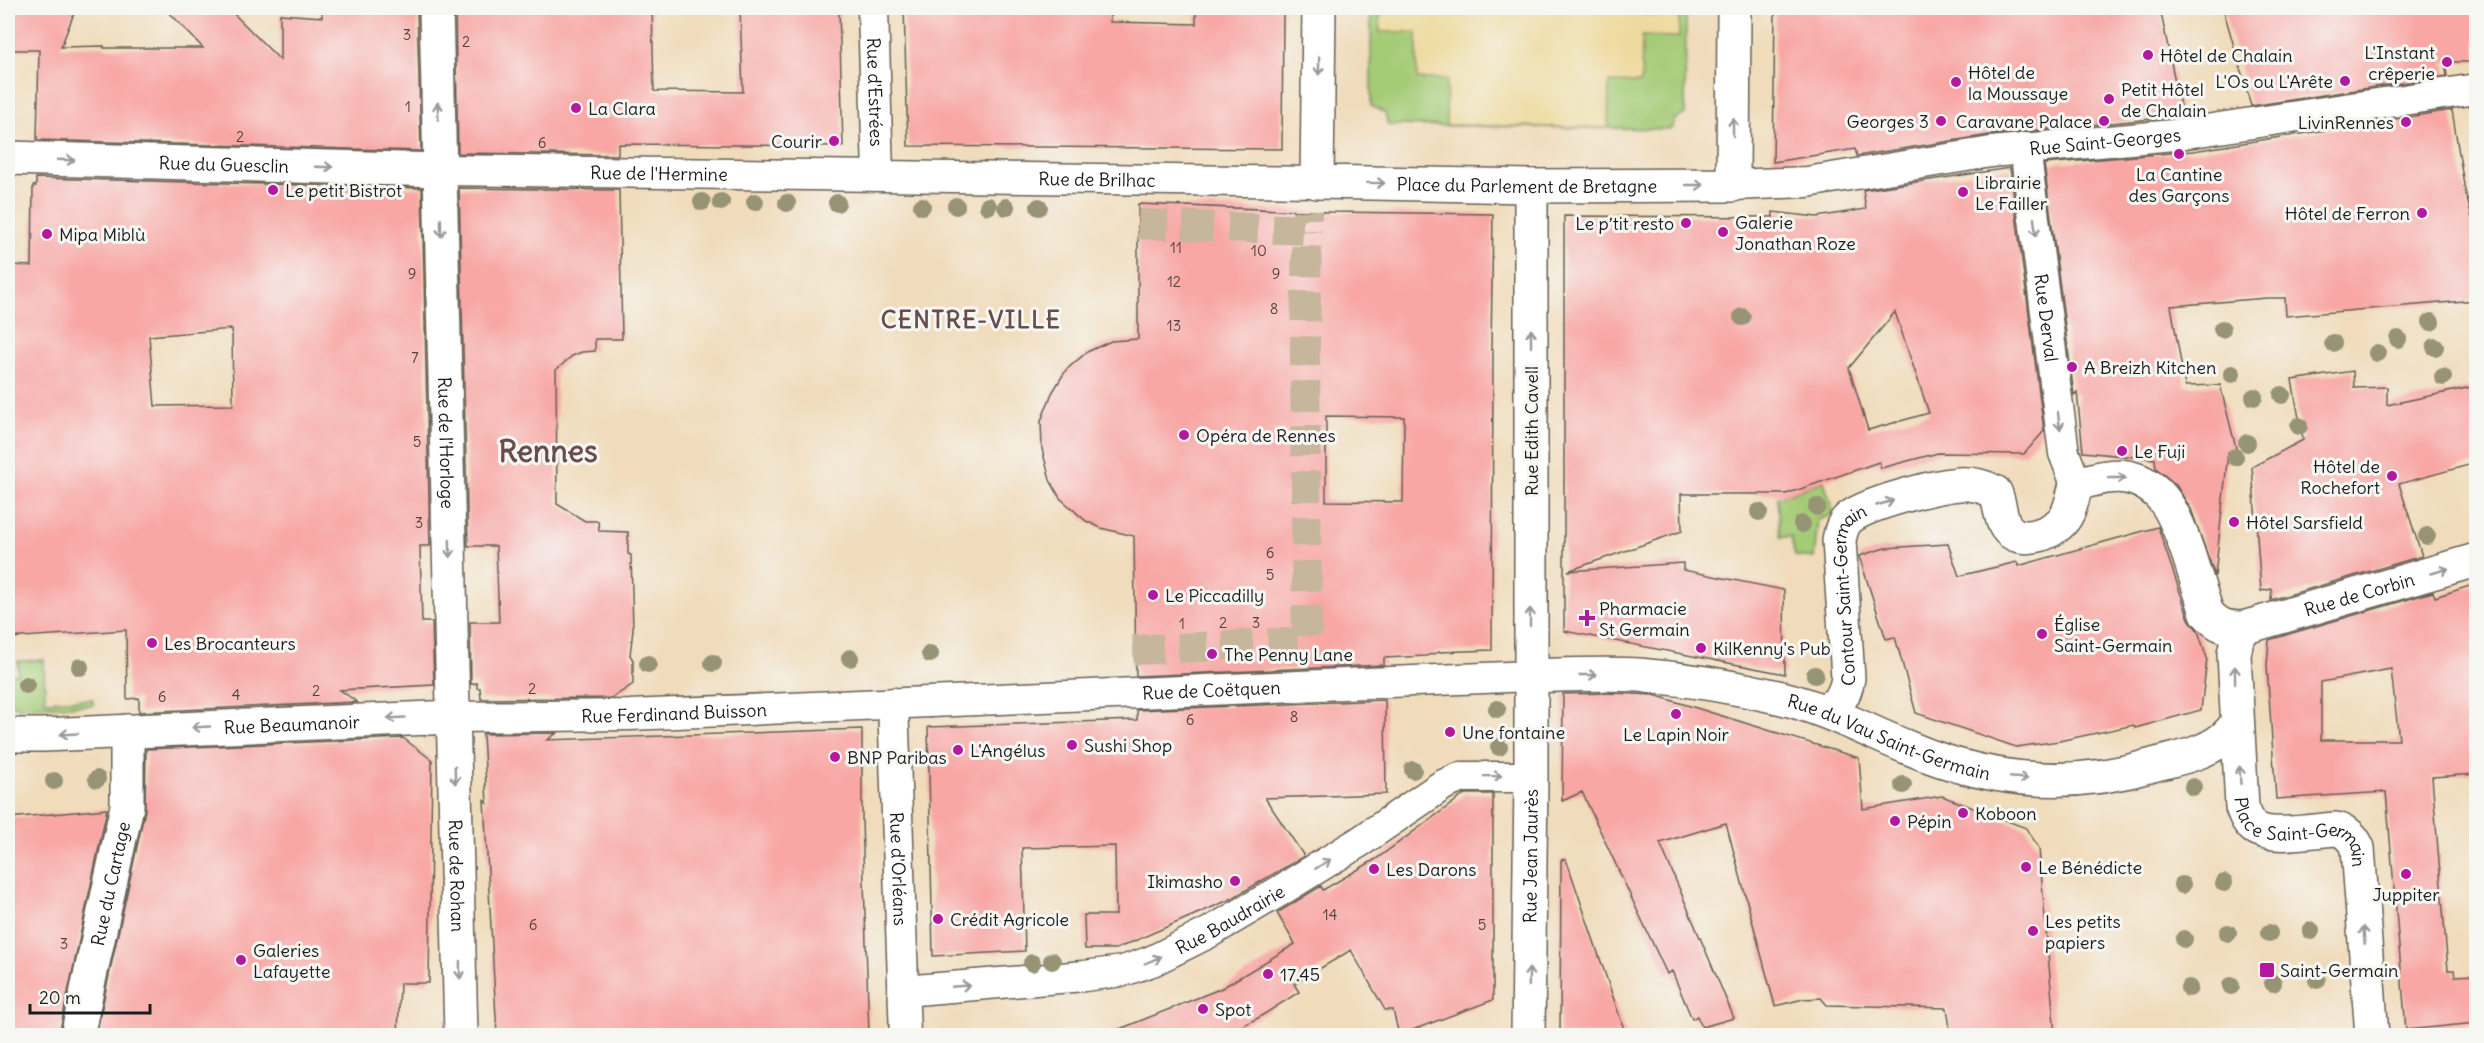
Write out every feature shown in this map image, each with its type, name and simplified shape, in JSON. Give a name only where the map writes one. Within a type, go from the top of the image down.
[{"type":"street","name":"Rue de l'Horloge","points":[[436,8],[454,717]]},
{"type":"street","name":"Rue d'Estrées","points":[[873,8],[878,175]]},
{"type":"street","points":[[1317,182],[1319,8]]},
{"type":"street","points":[[1733,185],[1734,8]]},
{"type":"street","name":"Rue Saint-Georges","points":[[1733,185],[1807,182],[2025,148],[2085,145],[2173,135],[2475,96]]},
{"type":"street","name":"Rue Derval","points":[[2025,148],[2064,453],[2076,484]]},
{"type":"street","name":"Rue du Guesclin","points":[[8,158],[440,170]]},
{"type":"street","name":"Rue de l'Hermine","points":[[440,170],[878,175]]},
{"type":"street","name":"Rue de Brilhac","points":[[878,175],[1317,182]]},
{"type":"street","name":"Place du Parlement de Bretagne","points":[[1317,182],[1532,186],[1733,185]]},
{"type":"street","name":"Rue Edith Cavell","points":[[1530,676],[1532,186]]},
{"type":"street","points":[[2076,484],[2112,477],[2127,477],[2151,488],[2161,496],[2175,515],[2207,613],[2215,623],[2227,628],[2243,628]]},
{"type":"street","name":"Contour Saint-Germain","points":[[1822,710],[1836,705],[1845,693],[1848,678],[1839,540],[1842,527],[1849,518],[1862,510],[1939,487],[1961,484],[1983,486],[1995,492],[2006,527],[2016,534],[2027,536],[2048,533],[2066,518],[2076,484]]},
{"type":"street","name":"Rue de Corbin","points":[[2243,628],[2476,560]]},
{"type":"street","name":"Place Saint-Germain","points":[[2243,628],[2236,640],[2234,654],[2242,807],[2246,818],[2254,827],[2266,833],[2336,829],[2348,832],[2358,848],[2372,1035]]},
{"type":"street","name":"Rue du Vau Saint-Germain","points":[[1530,676],[1638,675],[1711,684],[1783,699],[1822,710],[1942,761],[1977,772],[2023,778],[2112,777],[2200,751],[2221,741],[2237,724]]},
{"type":"street","name":"Rue de Coëtquen","points":[[893,703],[1530,676]]},
{"type":"street","name":"Rue Jean Jaurès","points":[[1528,1035],[1530,676]]},
{"type":"street","name":"Rue Ferdinand Buisson","points":[[454,717],[630,715],[893,703]]},
{"type":"street","name":"Rue d'Orléans","points":[[893,703],[905,1035]]},
{"type":"street","name":"Rue Beaumanoir","points":[[8,735],[34,736],[454,717]]},
{"type":"street","name":"Rue de Rohan","points":[[454,717],[462,1035]]},
{"type":"street","name":"Rue du Cartage","points":[[77,1035],[127,806],[127,730]]},
{"type":"street","name":"Rue Baudrairie","points":[[903,991],[1123,971],[1152,961],[1202,936],[1278,892],[1361,841],[1443,785],[1462,777],[1531,777]]},
{"type":"green space","points":[[1371,8],[1686,8],[1685,114],[1675,119],[1671,129],[1388,125],[1385,113],[1371,106]]},
{"type":"green space","points":[[1824,481],[1834,514],[1818,520],[1814,558],[1795,556],[1791,537],[1780,537],[1777,498]]},
{"type":"green space","points":[[44,660],[45,701],[93,699],[93,705],[19,707],[8,702],[8,675],[18,674],[18,661]]},
{"type":"sand","points":[[1417,8],[1642,8],[1643,14],[1679,15],[1679,37],[1642,36],[1641,83],[1609,82],[1608,128],[1446,125],[1447,79],[1417,79],[1417,32],[1380,32],[1380,10],[1417,10]]},
{"type":"building","points":[[8,8],[76,8],[61,47],[203,48],[165,8],[228,8],[280,60],[280,14],[322,17],[322,8],[417,8],[421,151],[37,140],[39,50],[8,50]]},
{"type":"building","points":[[455,8],[652,8],[654,91],[743,92],[740,8],[839,8],[843,146],[618,144],[618,155],[458,153]]},
{"type":"building","points":[[904,8],[1110,8],[1110,22],[1196,24],[1196,8],[1283,8],[1282,149],[908,146]]},
{"type":"building","points":[[1775,8],[2160,8],[2182,116],[1989,135],[1857,156],[1855,149],[1773,162]]},
{"type":"building","points":[[2223,8],[2476,8],[2476,62],[2445,62],[2447,76],[2251,106]]},
{"type":"building","points":[[2452,110],[2465,191],[2476,233],[2476,300],[2286,316],[2285,298],[2171,306],[2185,386],[2220,385],[2237,452],[2228,452],[2215,576],[2191,509],[2176,485],[2156,468],[2155,459],[2083,452],[2077,392],[2074,395],[2044,164],[2193,151]]},
{"type":"building","points":[[2010,168],[2044,431],[2024,454],[1938,453],[1881,468],[1879,462],[1786,494],[1681,494],[1682,531],[1568,571],[1683,563],[1683,570],[1784,590],[1785,674],[1564,631],[1564,216],[1773,217],[1773,212],[1817,217],[1866,209],[1863,190]],"holes":[[[1895,312],[1929,413],[1868,430],[1849,368]]]},
{"type":"building","points":[[36,178],[422,188],[430,546],[420,546],[422,622],[432,622],[434,685],[340,690],[357,702],[139,712],[139,698],[127,699],[126,630],[8,638],[8,265],[32,266],[33,186],[36,186]],"holes":[[[232,329],[233,405],[155,406],[149,336]]]},
{"type":"building","points":[[459,188],[619,190],[622,339],[595,339],[595,351],[572,356],[556,370],[557,504],[585,521],[598,521],[599,531],[628,532],[628,554],[631,555],[633,630],[630,655],[633,660],[633,684],[612,698],[481,699],[477,683],[471,684],[470,622],[499,622],[496,546],[468,546]]},
{"type":"building","points":[[1138,204],[1330,212],[1493,214],[1492,650],[1439,652],[1426,656],[1384,658],[1384,665],[1136,676],[1134,536],[1101,528],[1086,521],[1060,498],[1050,480],[1042,449],[1041,421],[1052,393],[1066,370],[1087,352],[1111,341],[1138,339]],"holes":[[[1326,416],[1404,417],[1403,502],[1326,501]]]},
{"type":"building","points":[[2353,371],[2354,388],[2387,387],[2387,405],[2476,386],[2476,463],[2399,484],[2422,556],[2271,600],[2272,589],[2261,591],[2252,467],[2303,440],[2292,380]]},
{"type":"building","name":"Église Saint-Germain","points":[[2158,527],[2189,619],[2198,631],[2207,658],[2201,710],[2135,728],[2134,725],[2059,741],[2016,747],[1916,713],[1895,637],[1886,639],[1859,556],[1885,548],[1948,544],[1959,576],[2017,562],[2018,566]]},
{"type":"building","points":[[2476,584],[2476,774],[2432,777],[2448,970],[2454,970],[2455,976],[2476,975],[2476,1023],[2406,1030],[2386,792],[2276,799],[2267,666],[2269,640],[2433,592],[2435,597]],"holes":[[[2391,669],[2399,740],[2321,740],[2321,682]]]},
{"type":"building","points":[[1563,694],[1654,695],[1859,758],[1863,809],[1942,796],[2026,828],[2039,848],[2055,1035],[1951,1035],[1947,1008],[1827,1005],[1821,998],[1803,999],[1775,1006],[1726,823],[1660,843],[1734,1018],[1702,1027],[1697,1016],[1692,1019],[1672,971],[1667,974],[1582,792],[1562,801]]},
{"type":"building","points":[[1385,700],[1386,794],[1265,798],[1304,856],[1231,899],[1116,949],[1085,949],[1084,915],[1116,915],[1115,846],[1022,848],[1025,951],[933,956],[928,727],[1137,720],[1137,710]]},
{"type":"building","points":[[862,729],[862,821],[869,1035],[497,1035],[484,800],[487,803],[483,734],[557,733],[547,740]]},
{"type":"building","points":[[403,738],[432,760],[429,983],[400,983],[398,1035],[96,1035],[145,810],[146,749]]},
{"type":"building","points":[[1465,794],[1493,794],[1493,1000],[1399,1035],[1393,1010],[1385,1010],[1351,950],[1294,984],[1299,992],[1258,1018],[1223,1035],[1111,1035],[1110,1033],[1222,988],[1295,944],[1277,913],[1321,886],[1323,890],[1376,859]]},
{"type":"building","points":[[107,809],[59,1035],[8,1035],[8,818]]},
{"type":"building","points":[[1566,859],[1626,1035],[1560,1035],[1561,860]]},
{"type":"tunnel","points":[[1138,224],[1307,230],[1307,211]]},
{"type":"tunnel","points":[[1133,650],[1307,642],[1305,345],[1307,230]]},
{"type":"place","name":"Hôtel de Chalain","points":[[2148,55]]},
{"type":"place","name":"L'Instant crêperie","points":[[2447,62]]},
{"type":"place","name":"L'Os ou L'Arête","points":[[2345,81]]},
{"type":"place","name":"Hôtel de la Moussaye","points":[[1956,82]]},
{"type":"place","name":"Petit Hôtel de Chalain","points":[[2109,99]]},
{"type":"place","name":"La Clara","points":[[576,108]]},
{"type":"place","name":"Georges 3","points":[[1941,121]]},
{"type":"place","name":"Caravane Palace","points":[[2104,121]]},
{"type":"place","name":"LivinRennes","points":[[2406,122]]},
{"type":"place","name":"Courir","points":[[834,141]]},
{"type":"place","name":"La Cantine des Garçons","points":[[2179,154]]},
{"type":"place","name":"Le petit Bistrot","points":[[273,190]]},
{"type":"place","name":"Librairie Le Failler","points":[[1963,192]]},
{"type":"place","name":"Hôtel de Ferron","points":[[2422,213]]},
{"type":"place","name":"Le p’tit resto","points":[[1686,223]]},
{"type":"place","name":"Galerie Jonathan Roze","points":[[1723,232]]},
{"type":"place","name":"Mipa Miblù","points":[[47,234]]},
{"type":"place","name":"A Breizh Kitchen","points":[[2072,367]]},
{"type":"place","name":"Opéra de Rennes","points":[[1184,435]]},
{"type":"place","name":"Le Fuji","points":[[2122,451]]},
{"type":"place","name":"Hôtel de Rochefort","points":[[2392,476]]},
{"type":"place","name":"Hôtel Sarsfield","points":[[2234,522]]},
{"type":"place","name":"Le Piccadilly","points":[[1153,595]]},
{"type":"place","name":"Pharmacie St Germain","points":[[1587,618]]},
{"type":"place","name":"Église Saint-Germain","points":[[2042,634]]},
{"type":"place","name":"Les Brocanteurs","points":[[152,643]]},
{"type":"place","name":"KilKenny's Pub","points":[[1701,648]]},
{"type":"place","name":"The Penny Lane","points":[[1212,654]]},
{"type":"place","name":"Le Lapin Noir","points":[[1676,714]]},
{"type":"place","name":"Une fontaine","points":[[1450,732]]},
{"type":"place","name":"Sushi Shop","points":[[1072,745]]},
{"type":"place","name":"L'Angélus","points":[[958,750]]},
{"type":"place","name":"BNP Paribas","points":[[835,757]]},
{"type":"place","name":"Koboon","points":[[1963,813]]},
{"type":"place","name":"Pépin","points":[[1895,821]]},
{"type":"place","name":"Le Bénédicte","points":[[2026,867]]},
{"type":"place","name":"Les Darons","points":[[1374,869]]},
{"type":"place","name":"Juppiter","points":[[2406,874]]},
{"type":"place","name":"Ikimasho","points":[[1235,881]]},
{"type":"place","name":"Crédit Agricole","points":[[938,919]]},
{"type":"place","name":"Les petits papiers","points":[[2033,931]]},
{"type":"place","name":"Galeries Lafayette","points":[[241,960]]},
{"type":"place","name":"Saint-Germain","points":[[2267,970]]},
{"type":"place","name":"17.45","points":[[1268,974]]},
{"type":"place","name":"Spot","points":[[1203,1009]]},
{"type":"district","name":"CENTRE-VILLE","points":[[971,319]]},
{"type":"district","name":"Rennes","points":[[548,451]]}]
